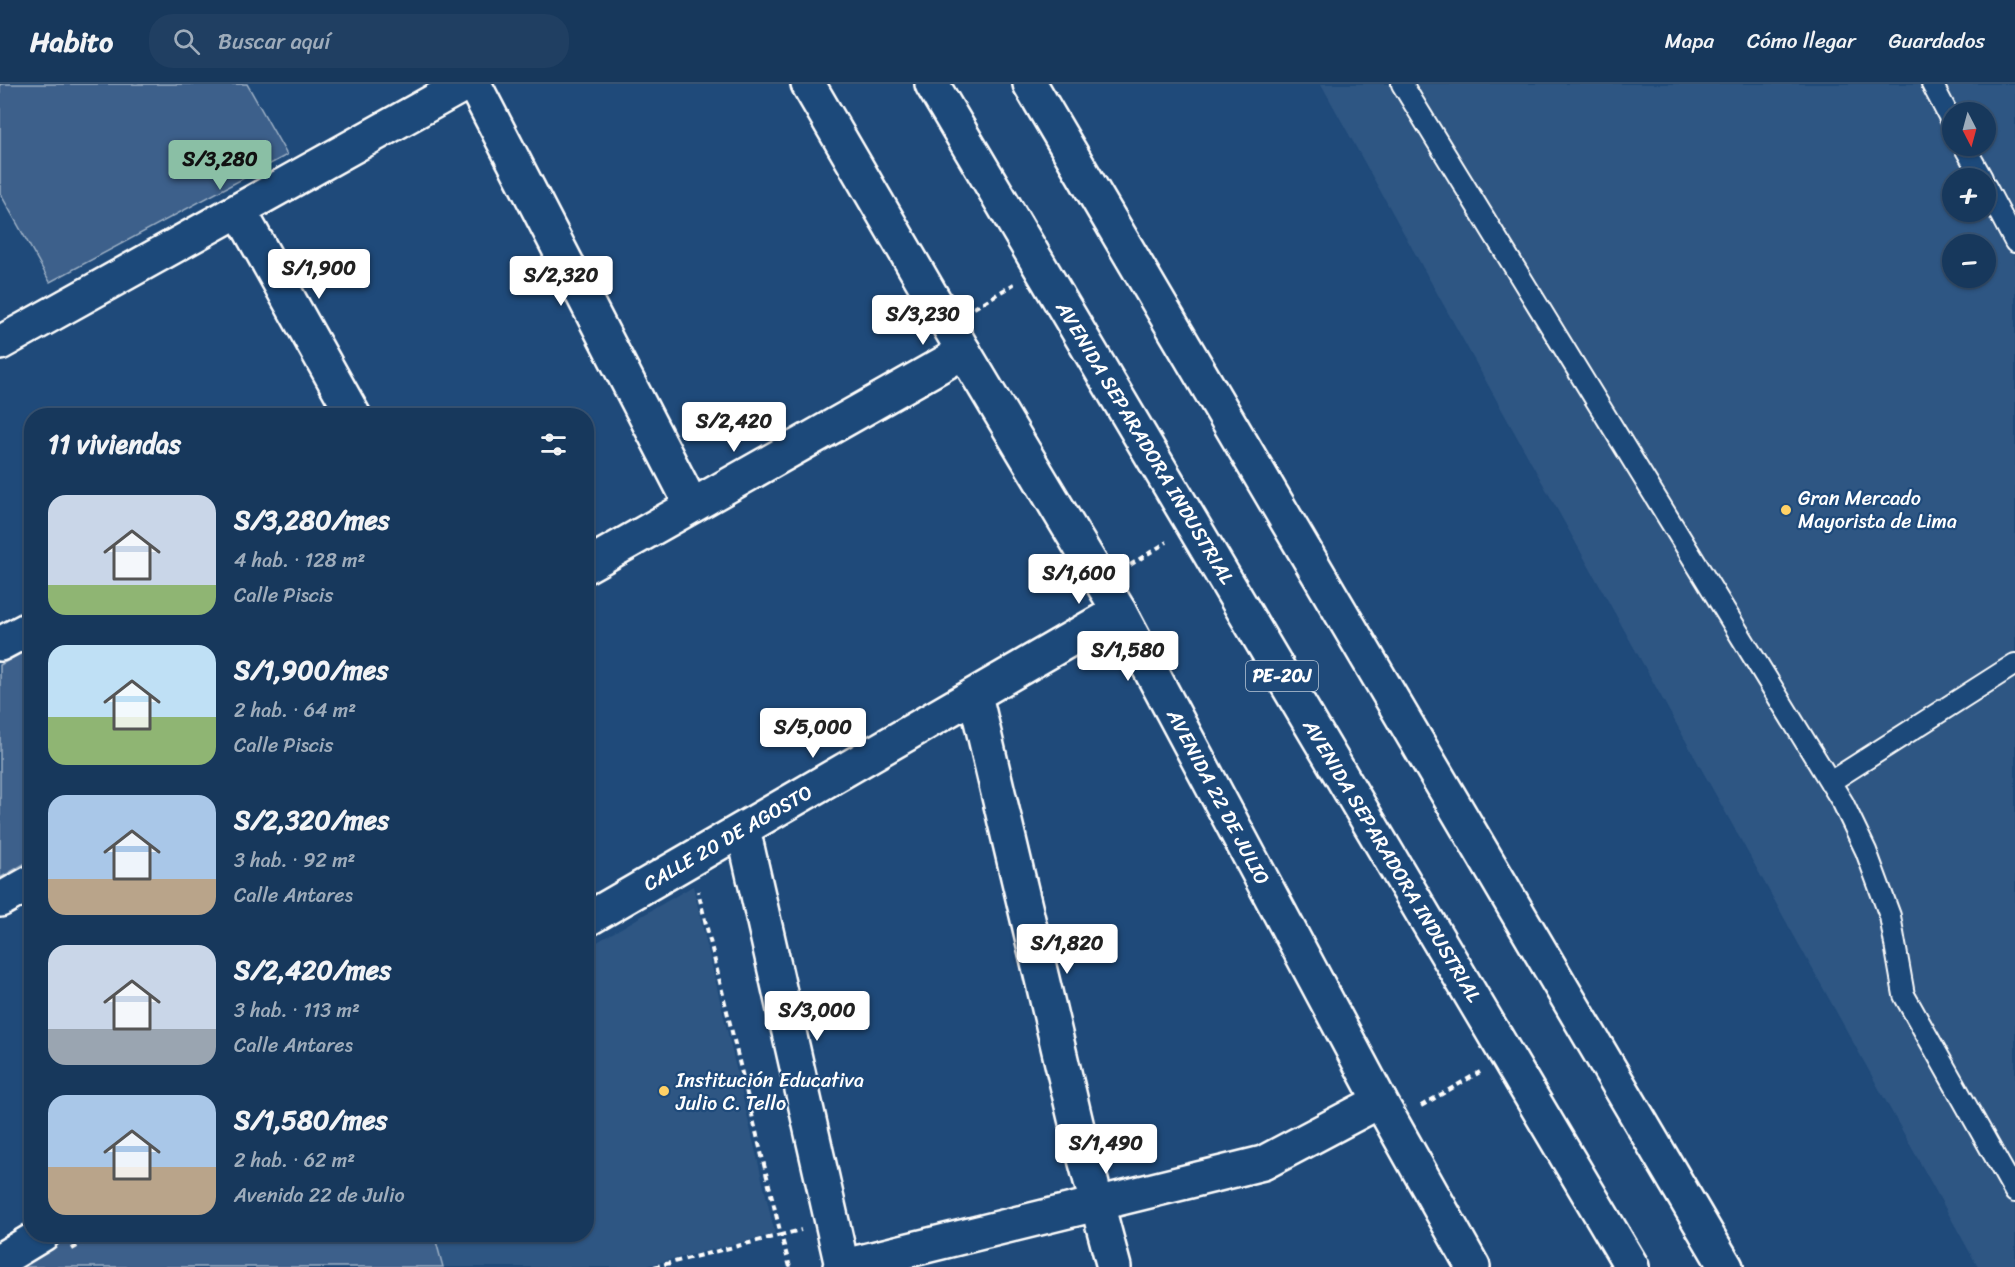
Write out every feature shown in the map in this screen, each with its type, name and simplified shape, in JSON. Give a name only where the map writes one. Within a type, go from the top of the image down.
[{"type":"street","points":[[0,343],[465,84]]},
{"type":"street","points":[[474,84],[692,506]]},
{"type":"street","name":"AVENIDA 22 DE JULIO","points":[[808,84],[947,324],[1119,611],[1386,1112],[1473,1267]]},
{"type":"street","name":"AVENIDA SEPARADORA INDUSTRIAL","points":[[932,84],[1632,1267]]},
{"type":"street","points":[[1030,84],[1726,1267]]},
{"type":"street","points":[[239,210],[350,408]]},
{"type":"street","points":[[594,561],[964,352]]},
{"type":"street","name":"CALLE 20 DE AGOSTO","points":[[594,915],[1119,611]]},
{"type":"street","points":[[0,644],[24,631]]},
{"type":"street","points":[[975,695],[1081,1144],[1114,1267]]},
{"type":"street","points":[[742,829],[841,1267],[1263,1163],[1386,1112]]},
{"type":"street","points":[[0,900],[24,886]]},
{"type":"street","points":[[0,1260],[30,1242]]},
{"type":"lane","points":[[1402,84],[1830,782],[1866,851],[1890,916],[1904,995],[2015,1192]]},
{"type":"lane","points":[[1932,84],[1942,103]]},
{"type":"lane","points":[[1996,206],[2015,242]]},
{"type":"lane","points":[[1830,782],[2015,664]]},
{"type":"path","points":[[947,324],[1041,268]]},
{"type":"path","points":[[1102,583],[1194,526]]},
{"type":"path","points":[[696,882],[790,1267]]},
{"type":"path","points":[[1386,1112],[1508,1056]]},
{"type":"path","points":[[654,1267],[832,1223]]},
{"type":"shaded area","points":[[0,84],[247,84],[287,155],[50,282],[0,193]]},
{"type":"shaded area","name":"Gran Mercado Mayorista de Lima","points":[[1321,84],[2015,84],[2015,1267],[1978,1267]]},
{"type":"shaded area","points":[[24,652],[24,864],[0,878],[0,665]]},
{"type":"shaded area","name":"Institución Educativa Julio C. Tello","points":[[693,886],[775,1234],[641,1267],[443,1267],[436,1242],[594,1242],[594,944]]},
{"type":"shaded area","points":[[43,1242],[436,1242],[443,1267],[0,1267]]},
{"type":"place","name":"Gran Mercado Mayorista de Lima","points":[[1786,510]]},
{"type":"place","name":"Institución Educativa Julio C. Tello","points":[[664,1091]]}]
